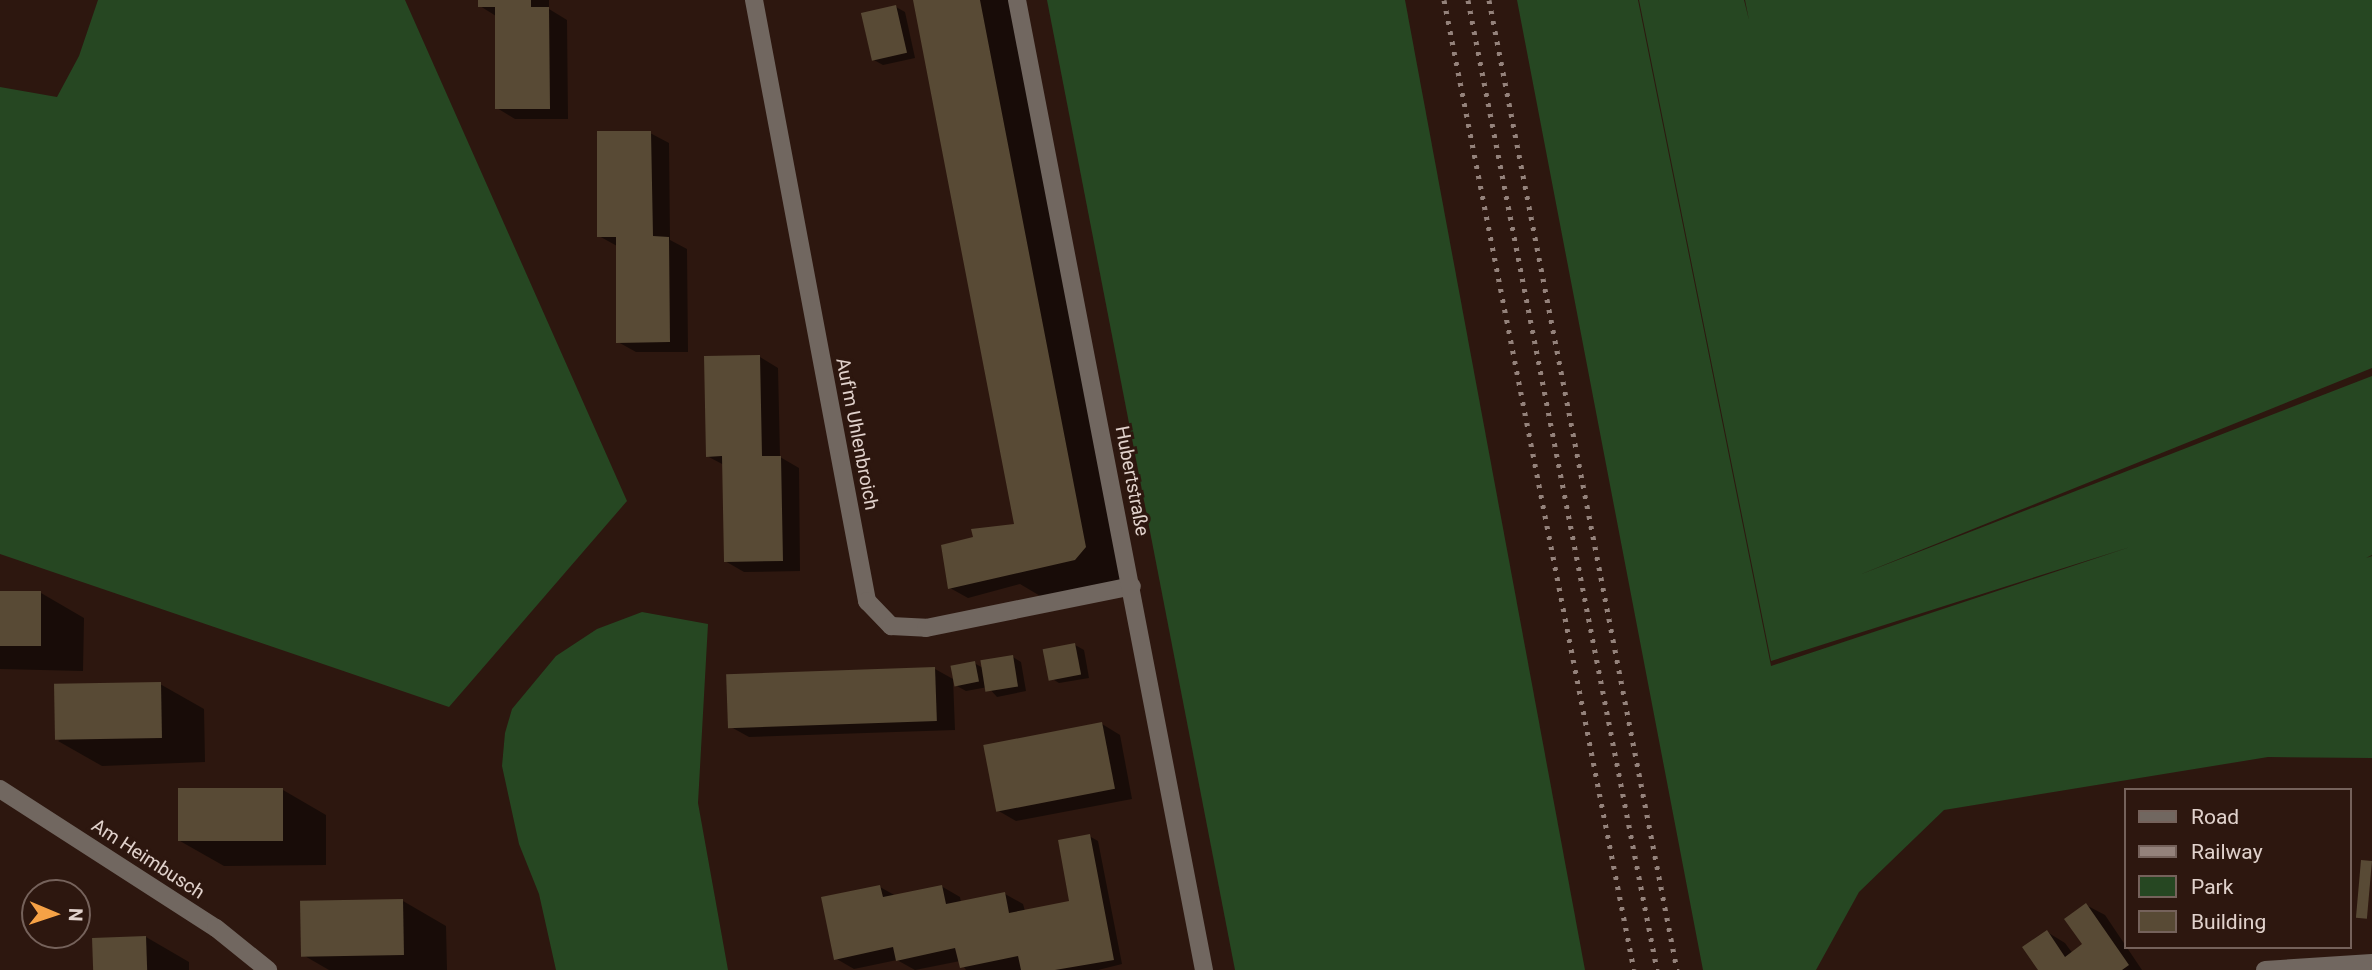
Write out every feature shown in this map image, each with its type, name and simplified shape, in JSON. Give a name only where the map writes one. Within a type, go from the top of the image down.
[{"type":"street","name":"Auf'm Uhlenbroich","points":[[754,0],[867,601],[891,626],[926,628],[1132,586]]},
{"type":"street","name":"Hubertstraße","points":[[1017,0],[1204,970]]},
{"type":"street","name":"Am Heimbusch","points":[[0,789],[216,928],[268,970]]},
{"type":"street","points":[[2265,970],[2372,963]]},
{"type":"green space","points":[[98,0],[405,0],[627,501],[449,707],[0,554],[0,87],[57,97],[79,56]]},
{"type":"green space","points":[[1047,0],[1405,0],[1585,970],[1235,970]]},
{"type":"green space","points":[[1517,0],[1638,0],[1771,666],[2130,547],[1771,661],[1639,0],[1744,0],[1749,20],[1745,0],[2372,0],[2372,368],[1859,575],[2372,376],[2372,555],[2366,558],[2372,556],[2372,758],[2268,757],[1944,810],[1859,892],[1816,970],[1703,970]]},
{"type":"green space","points":[[642,612],[708,624],[698,803],[728,970],[556,970],[539,894],[519,844],[502,766],[505,733],[512,709],[556,656],[597,629]]},
{"type":"building","points":[[478,0],[531,0],[531,7],[549,7],[550,109],[495,109],[495,7],[478,7]]},
{"type":"building","points":[[913,0],[980,0],[1086,547],[1075,560],[948,589],[941,545],[973,537],[971,529],[1014,524]]},
{"type":"building","points":[[896,5],[907,53],[872,61],[861,13]]},
{"type":"building","points":[[597,131],[651,131],[653,236],[669,237],[670,342],[616,343],[616,237],[597,237]]},
{"type":"building","points":[[760,355],[762,456],[781,456],[783,561],[724,562],[722,456],[706,457],[704,356]]},
{"type":"building","points":[[0,591],[41,591],[41,646],[0,646]]},
{"type":"building","points":[[1075,643],[1081,674],[1049,681],[1043,649]]},
{"type":"building","points":[[1013,655],[1018,687],[985,692],[980,660]]},
{"type":"building","points":[[975,661],[979,682],[954,686],[950,666]]},
{"type":"building","points":[[935,667],[937,721],[728,728],[726,674]]},
{"type":"building","points":[[161,682],[162,738],[55,740],[54,684]]},
{"type":"building","points":[[1102,722],[1115,789],[996,812],[983,745]]},
{"type":"building","points":[[178,788],[283,788],[283,841],[178,841]]},
{"type":"building","points":[[1090,834],[1114,960],[1055,970],[1021,970],[1018,956],[960,968],[955,948],[896,961],[893,947],[834,960],[821,897],[880,885],[883,897],[942,885],[946,904],[1005,892],[1009,913],[1069,901],[1058,840]]},
{"type":"building","points":[[2361,860],[2372,861],[2367,919],[2356,918]]},
{"type":"building","points":[[403,899],[404,955],[301,957],[300,901]]},
{"type":"building","points":[[2086,903],[2129,965],[2122,970],[2038,970],[2022,947],[2047,930],[2065,957],[2082,944],[2064,919]]},
{"type":"building","points":[[146,936],[147,970],[93,970],[92,938]]},
{"type":"railway","points":[[1444,0],[1634,970]]},
{"type":"railway","points":[[1468,0],[1657,970]]},
{"type":"railway","points":[[1489,0],[1677,970]]}]
